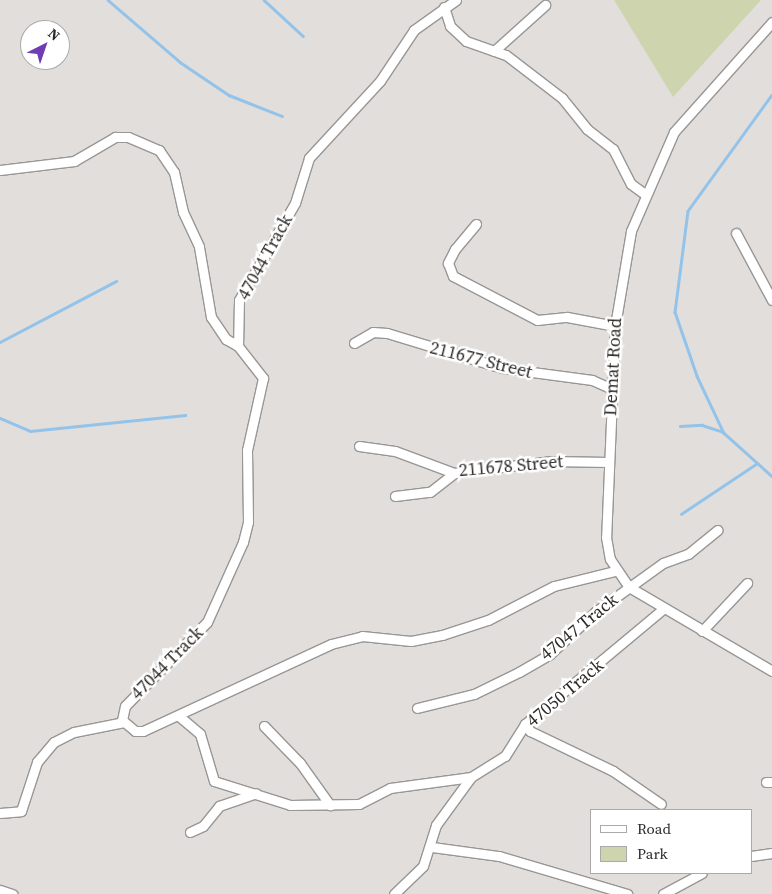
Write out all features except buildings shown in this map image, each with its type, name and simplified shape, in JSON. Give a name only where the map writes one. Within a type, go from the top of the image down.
[{"type":"street","name":"47044 Track","points":[[456,0],[414,30],[380,82],[309,158],[295,203],[239,300],[238,346],[263,378],[247,450],[248,522],[243,542],[207,622],[125,706],[124,722],[143,731],[180,717],[332,644],[362,636],[412,641],[442,635],[488,620],[554,586],[615,571]]},
{"type":"street","points":[[494,51],[545,5]]},
{"type":"street","points":[[444,7],[456,33],[472,45],[494,51],[562,98],[587,129],[613,149],[631,184],[645,194]]},
{"type":"street","name":"Demat Road","points":[[772,22],[674,132],[645,194],[624,260],[615,326],[608,462],[607,551],[615,571],[629,587],[663,609],[772,671]]},
{"type":"street","points":[[0,170],[74,161],[115,137],[128,137],[160,150],[174,172],[183,212],[200,247],[211,317],[226,339],[238,346]]},
{"type":"street","points":[[476,224],[454,249],[448,263],[453,276],[537,320],[568,317],[615,326]]},
{"type":"street","points":[[736,233],[772,300]]},
{"type":"street","name":"211677 Street","points":[[354,343],[373,332],[387,333],[502,368],[592,380],[612,389]]},
{"type":"street","name":"211678 Street","points":[[359,446],[395,451],[454,473],[551,460],[608,462]]},
{"type":"street","points":[[395,496],[430,492],[454,473]]},
{"type":"street","name":"47047 Track","points":[[417,708],[474,694],[550,654],[629,587],[663,563],[691,552],[718,530]]},
{"type":"street","points":[[702,631],[747,582]]},
{"type":"street","name":"47050 Track","points":[[471,777],[509,752],[525,724],[663,609]]},
{"type":"street","points":[[180,717],[200,734],[211,778],[290,805],[359,804],[404,785],[471,777]]},
{"type":"street","points":[[0,813],[21,811],[37,762],[54,742],[74,732],[124,722]]},
{"type":"street","points":[[525,724],[530,731],[613,771],[661,804]]},
{"type":"street","points":[[264,726],[300,763],[330,805]]},
{"type":"street","points":[[394,894],[423,866],[432,847],[436,825],[471,777]]},
{"type":"street","points":[[190,832],[203,826],[219,806],[256,793]]},
{"type":"street","points":[[432,847],[499,856],[627,894]]},
{"type":"street","points":[[752,856],[772,853]]},
{"type":"street","points":[[663,894],[700,874]]},
{"type":"street","points":[[0,890],[12,894]]},
{"type":"green space","points":[[614,0],[761,0],[673,97]]},
{"type":"waterway","points":[[108,0],[180,62],[229,95],[282,116]]},
{"type":"waterway","points":[[264,0],[303,36]]},
{"type":"waterway","points":[[772,95],[688,211],[675,312],[697,376],[724,433],[772,476]]},
{"type":"waterway","points":[[0,342],[116,281]]},
{"type":"waterway","points":[[0,418],[30,431],[185,415]]},
{"type":"waterway","points":[[680,426],[702,425],[723,432]]},
{"type":"waterway","points":[[681,514],[756,464]]}]
